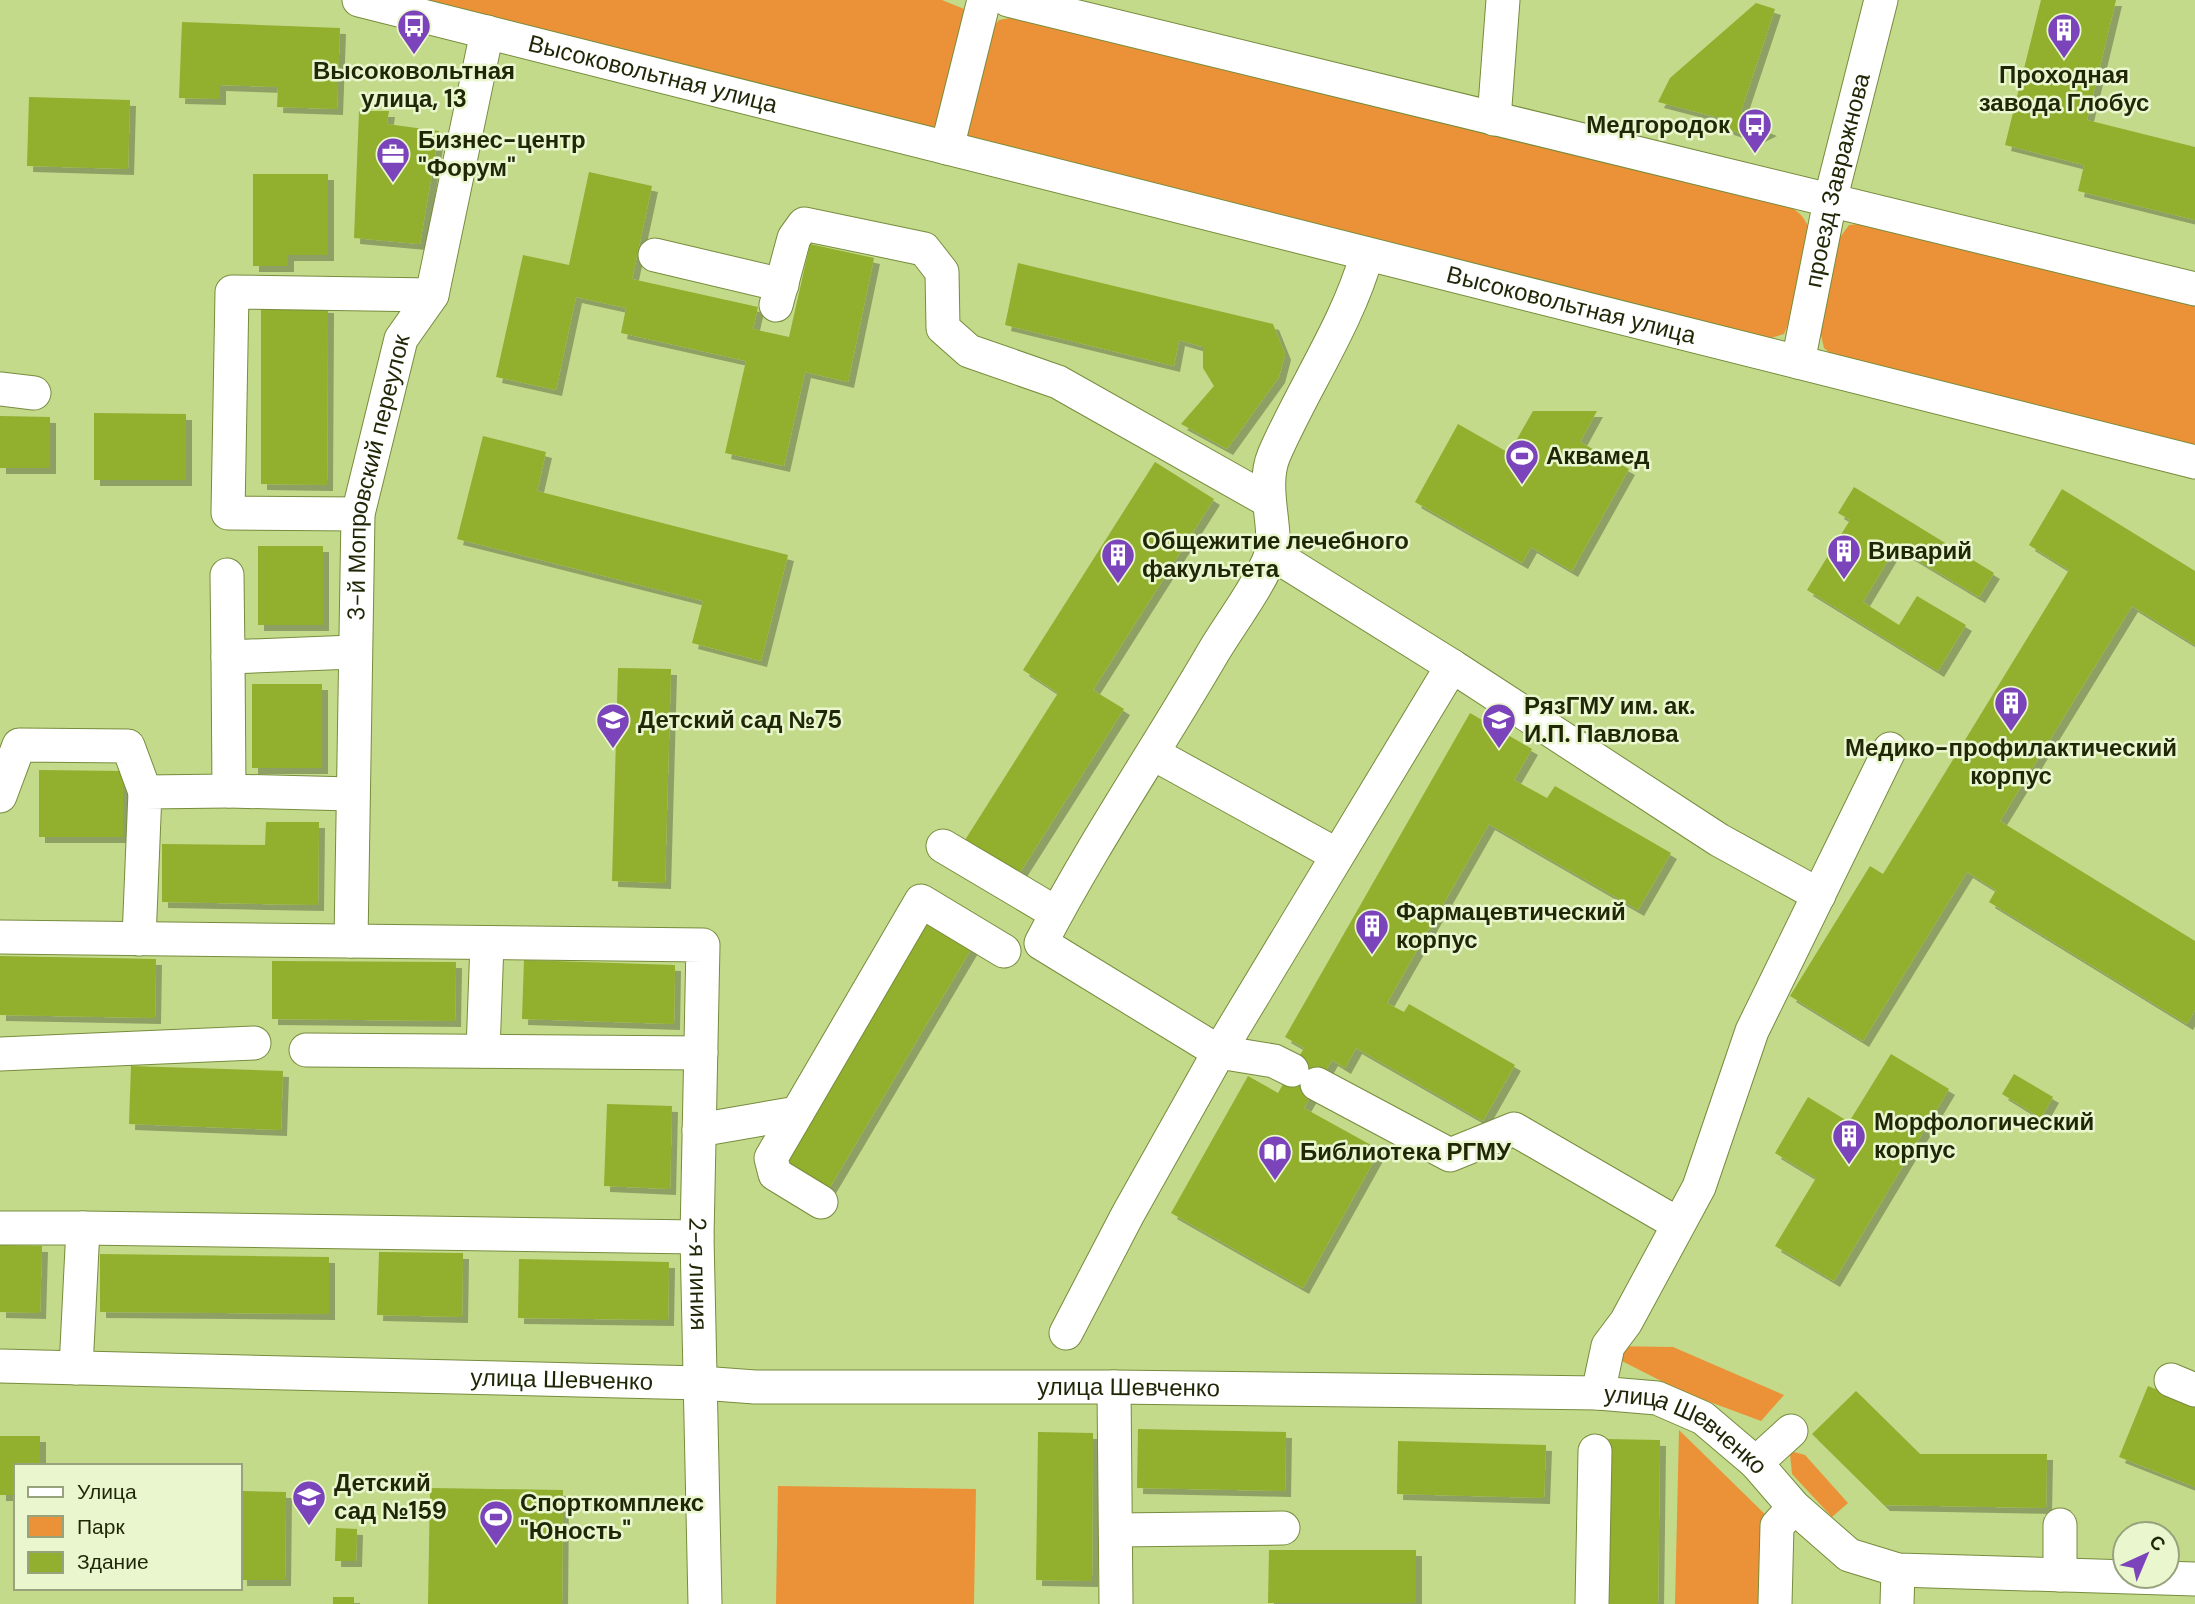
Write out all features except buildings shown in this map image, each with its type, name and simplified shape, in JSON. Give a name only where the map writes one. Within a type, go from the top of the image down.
[{"type":"street","name":"Высоковольтная улица","points":[[359,0],[2195,462]]},
{"type":"street","points":[[947,148],[984,0]]},
{"type":"street","points":[[1008,0],[1130,15],[1494,119],[2195,289]]},
{"type":"street","points":[[1494,119],[1503,0]]},
{"type":"street","name":"проезд Завражнова","points":[[1798,362],[1830,201],[1881,0]]},
{"type":"street","name":"3-й Мопровский переулок","points":[[351,941],[353,652],[358,514],[401,339],[432,295],[488,33]]},
{"type":"street","points":[[655,255],[779,295],[794,238],[804,223],[925,249],[942,272],[943,328],[969,351],[1058,382],[1267,500]]},
{"type":"street","points":[[1367,254],[1356,293],[1337,324],[1272,459],[1267,500],[1271,553],[1154,754],[1056,913],[1041,943],[1219,1052],[1274,1061],[1450,1155],[1514,1129],[1678,1224]]},
{"type":"street","points":[[358,514],[228,513],[232,292],[432,295]]},
{"type":"street","points":[[0,389],[34,393]]},
{"type":"street","points":[[1271,553],[1452,666],[1719,840],[1819,895]]},
{"type":"street","points":[[227,575],[229,792]]},
{"type":"street","points":[[228,657],[353,652]]},
{"type":"street","points":[[1066,1333],[1128,1214],[1219,1052],[1452,666]]},
{"type":"street","points":[[0,796],[19,746],[128,746],[145,792],[139,939]]},
{"type":"street","points":[[1598,1393],[1608,1346],[1626,1322],[1699,1187],[1752,1031],[1890,748]]},
{"type":"street","points":[[1154,754],[1337,855]]},
{"type":"street","points":[[145,792],[352,794]]},
{"type":"street","points":[[943,846],[1056,913]]},
{"type":"street","points":[[821,1202],[775,1174],[771,1158],[921,901],[1004,951]]},
{"type":"street","points":[[0,937],[487,943],[483,1051]]},
{"type":"street","name":"2-я линия","points":[[487,943],[703,945],[697,1237],[705,1604]]},
{"type":"street","points":[[0,1054],[254,1043]]},
{"type":"street","points":[[306,1049],[701,1053]]},
{"type":"street","points":[[699,1130],[797,1113]]},
{"type":"street","points":[[0,1228],[697,1237]]},
{"type":"street","points":[[76,1368],[83,1228]]},
{"type":"street","name":"улица Шевченко","points":[[0,1366],[701,1383],[755,1387],[1114,1387],[1598,1393],[1657,1398],[1703,1418],[1756,1464],[1794,1507],[1849,1555],[1898,1570],[2195,1579]]},
{"type":"street","points":[[1114,1387],[1116,1604]]},
{"type":"street","points":[[1756,1464],[1791,1431]]},
{"type":"street","points":[[1592,1604],[1595,1451]]},
{"type":"street","points":[[1775,1604],[1777,1526],[1794,1507]]},
{"type":"street","points":[[2060,1525],[2060,1575]]},
{"type":"street","points":[[1116,1530],[1283,1528]]},
{"type":"street","points":[[1897,1604],[1898,1570]]},
{"type":"green space","points":[[402,0],[942,0],[964,9],[971,25],[939,128],[925,134]]},
{"type":"green space","points":[[1020,16],[1785,204],[1802,216],[1809,235],[1801,280],[1788,326],[1784,334],[1771,338],[1748,335],[961,138],[984,37],[999,20]]},
{"type":"green space","points":[[1869,223],[2195,303],[2195,448],[1836,358],[1824,348],[1820,331],[1838,240],[1849,225]]},
{"type":"green space","points":[[1608,1346],[1673,1347],[1784,1395],[1761,1421],[1683,1392],[1608,1354]]},
{"type":"green space","points":[[1679,1430],[1777,1526],[1775,1604],[1675,1604]]},
{"type":"green space","points":[[1794,1452],[1805,1455],[1848,1503],[1832,1517],[1792,1474],[1790,1454]]},
{"type":"green space","points":[[778,1486],[976,1489],[974,1604],[776,1604]]},
{"type":"place","name":"Высоковольтная улица, 13","points":[[414,56]]},
{"type":"place","name":"Проходная завода Глобус","points":[[2064,60]]},
{"type":"place","name":"Медгородок","points":[[1755,155]]},
{"type":"place","name":"Бизнес-центр \"Форум\"","points":[[393,184]]},
{"type":"place","name":"Аквамед","points":[[1522,486]]},
{"type":"place","name":"Виварий","points":[[1844,581]]},
{"type":"place","name":"Общежитие лечебного факультета","points":[[1118,585]]},
{"type":"place","name":"Медико-профилактический корпус","points":[[2011,733]]},
{"type":"place","name":"Детский сад №75","points":[[613,750]]},
{"type":"place","name":"РязГМУ им. ак. И.П. Павлова","points":[[1499,750]]},
{"type":"place","name":"Фармацевтический корпус","points":[[1372,956]]},
{"type":"place","name":"Морфологический корпус","points":[[1849,1166]]},
{"type":"place","name":"Библиотека РГМУ","points":[[1275,1182]]},
{"type":"place","name":"Детский сад №159","points":[[309,1527]]},
{"type":"place","name":"Спорткомплекс \"Юность\"","points":[[496,1547]]}]
